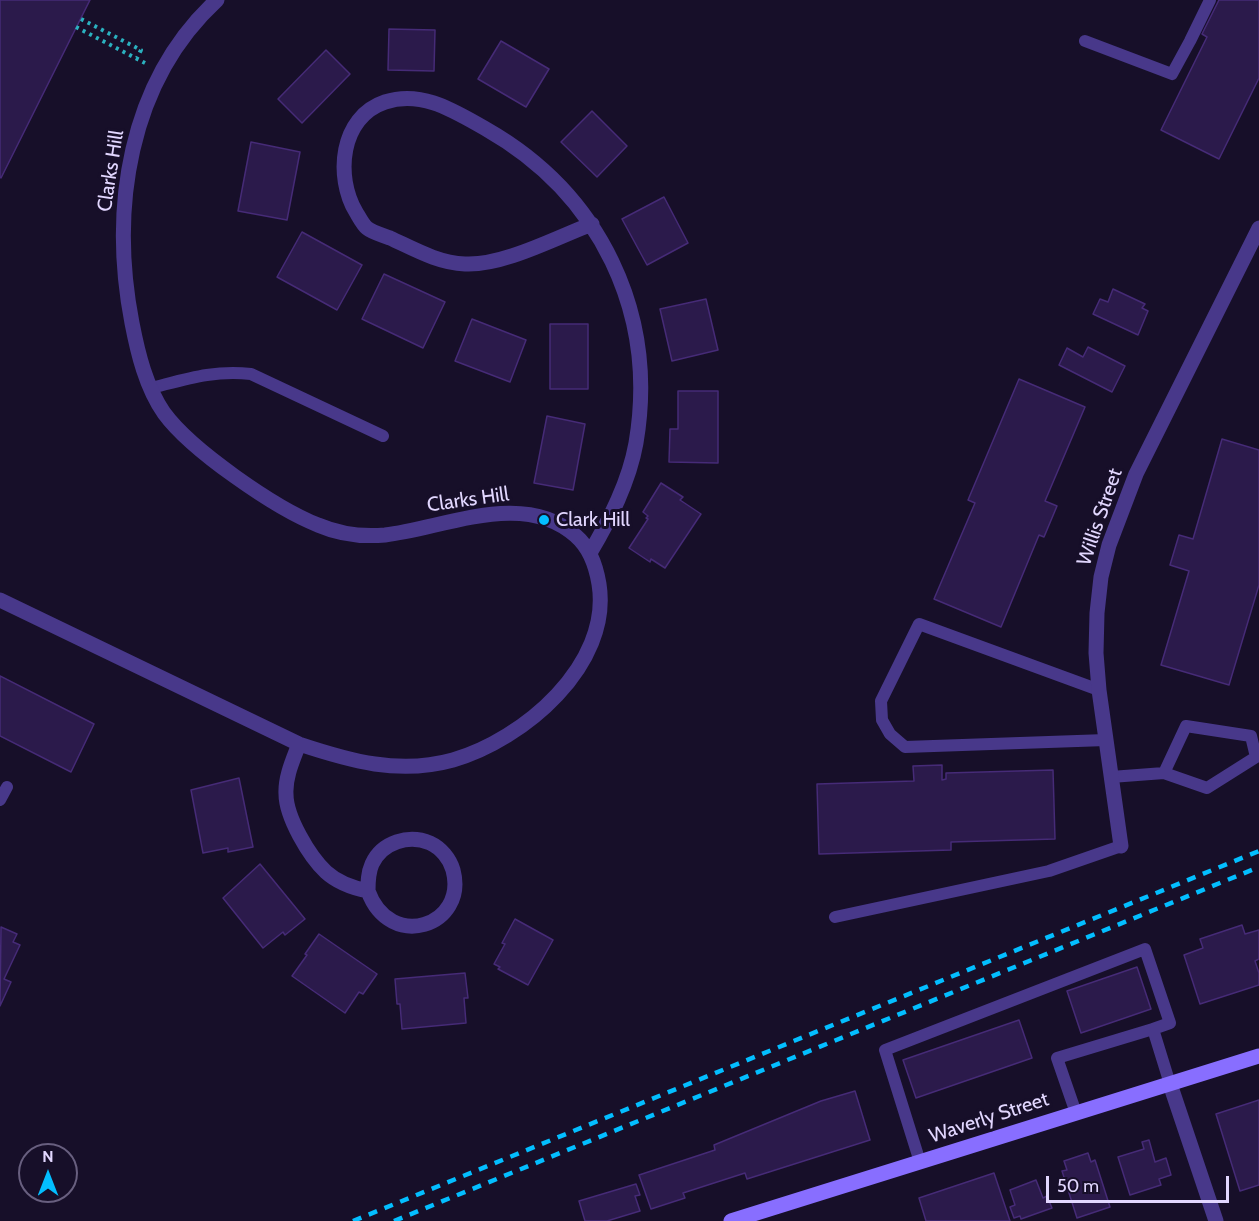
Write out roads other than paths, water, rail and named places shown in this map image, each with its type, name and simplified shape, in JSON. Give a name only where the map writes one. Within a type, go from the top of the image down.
[{"type":"main road","name":"Waverly Street","points":[[732,1221],[1259,1056]]},
{"type":"street","name":"Clarks Hill","points":[[0,600],[299,744],[348,761],[372,765],[426,765],[451,760],[474,752],[522,725],[545,707],[564,686],[581,663],[594,638],[600,616],[597,572],[590,553],[578,537],[563,526],[545,518],[523,513],[500,513],[382,535],[341,533],[299,517],[261,494],[199,448],[178,429],[164,412],[151,388],[136,343],[126,285],[123,224],[129,171],[141,117],[161,71],[188,31],[217,0]]},
{"type":"street","points":[[590,553],[622,489],[635,445],[641,399],[639,353],[630,308],[614,265],[592,224],[563,188],[529,157],[453,111],[426,99],[403,98],[382,103],[363,116],[350,135],[344,156],[343,173],[348,198],[366,228],[428,256],[446,262],[483,263],[501,259],[592,224]]},
{"type":"street","name":"Willis Street","points":[[1121,846],[1096,653],[1096,613],[1101,577],[1112,536],[1136,474],[1259,228]]},
{"type":"street","points":[[299,744],[287,779],[285,795],[291,816],[302,840],[326,872],[340,882],[368,891]]},
{"type":"street","points":[[404,840],[425,841],[443,852],[452,864],[456,879],[454,894],[448,908],[438,918],[424,925],[409,927],[394,923],[382,915],[373,904],[368,891],[368,877],[376,858],[391,844],[404,840]]},
{"type":"street","points":[[1170,1084],[1216,1221]]},
{"type":"lane","points":[[1085,41],[1172,74],[1210,0]]},
{"type":"lane","points":[[151,388],[208,373],[251,374],[383,436]]},
{"type":"lane","points":[[1099,690],[919,624],[881,701],[882,720],[890,734],[905,747],[1106,740]]},
{"type":"lane","points":[[1111,777],[1164,773],[1207,788],[1256,758],[1251,736],[1186,726],[1164,773]]},
{"type":"lane","points":[[0,800],[7,787]]},
{"type":"lane","points":[[835,917],[1049,871],[1121,846]]},
{"type":"lane","points":[[921,1162],[885,1050],[1145,949],[1170,1023],[1057,1058],[1076,1113]]},
{"type":"lane","points":[[1153,1029],[1170,1084]]},
{"type":"railway","points":[[353,1221],[1259,851]]},
{"type":"railway","points":[[394,1221],[1259,867]]},
{"type":"place","name":"Clark Hill","points":[[544,520]]}]
